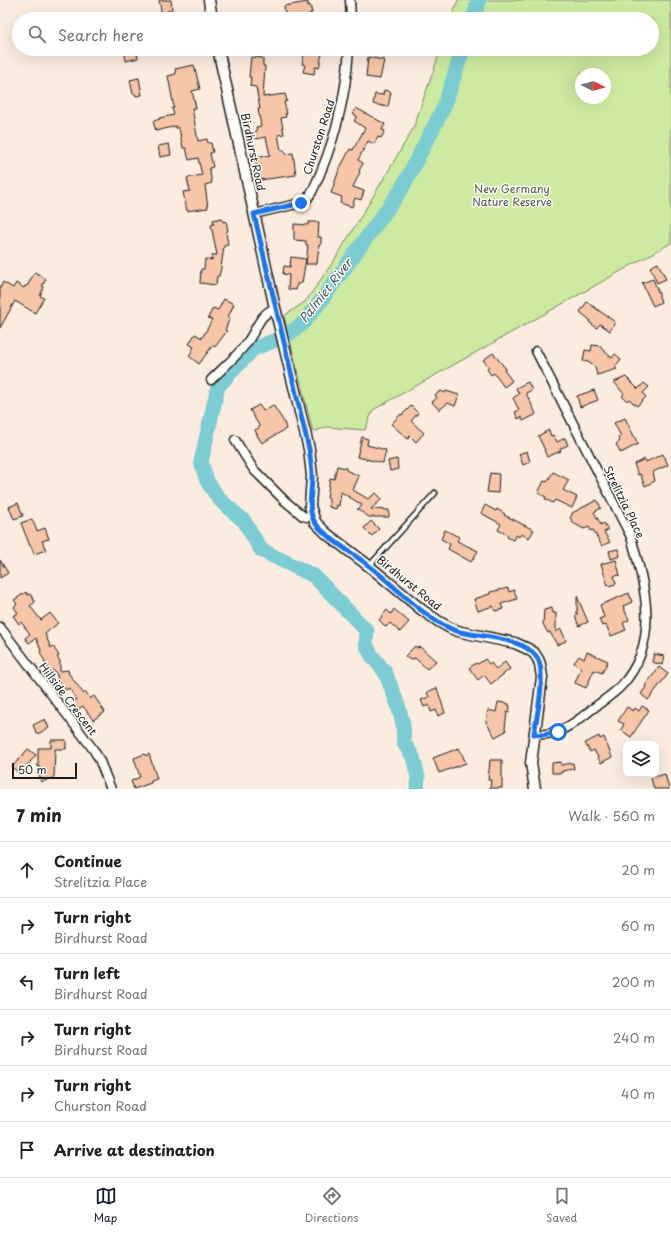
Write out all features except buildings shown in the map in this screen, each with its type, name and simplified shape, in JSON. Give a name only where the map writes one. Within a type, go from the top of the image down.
[{"type":"street","points":[[209,0],[211,12]]},
{"type":"street","points":[[350,0],[350,12]]},
{"type":"street","name":"Birdhurst Road","points":[[220,56],[254,214],[309,449],[312,476],[310,506],[315,522],[327,534],[369,566],[422,610],[450,628],[461,632],[515,643],[534,653],[540,664],[542,677],[531,763],[535,789]]},
{"type":"street","name":"Churston Road","points":[[254,214],[301,203],[307,199],[312,192],[332,140],[342,105],[348,56]]},
{"type":"street","points":[[211,380],[247,343],[256,324],[266,313],[277,313]]},
{"type":"street","name":"Strelitzia Place","points":[[534,734],[542,735],[558,732],[580,719],[622,685],[639,661],[647,630],[647,616],[643,585],[631,537],[536,351]]},
{"type":"street","points":[[235,440],[254,470],[302,516],[307,517],[312,515]]},
{"type":"street","name":"Hillside Crescent","points":[[0,627],[93,749],[111,789]]},
{"type":"lane","points":[[369,566],[435,493]]},
{"type":"green space","name":"New Germany Nature Reserve","points":[[458,0],[671,0],[671,243],[373,410],[365,430],[327,427],[313,432],[284,316],[306,301],[335,259],[413,129],[439,56],[659,56],[659,12],[454,12]]},
{"type":"waterway","name":"Palmiet River","points":[[475,12],[479,0]]},
{"type":"waterway","name":"Palmiet River","points":[[417,789],[418,777],[413,757],[404,743],[403,724],[398,705],[385,672],[372,656],[366,644],[367,631],[314,576],[261,550],[244,521],[219,499],[207,481],[201,462],[218,386],[253,349],[286,336],[302,324],[320,302],[401,190],[444,107],[461,56]]},
{"type":"route","points":[[301,203],[254,214],[309,449],[312,476],[310,506],[315,522],[327,534],[369,566],[422,610],[438,621],[461,632],[515,643],[534,653],[540,664],[542,677],[534,734],[542,735],[558,732]]}]
